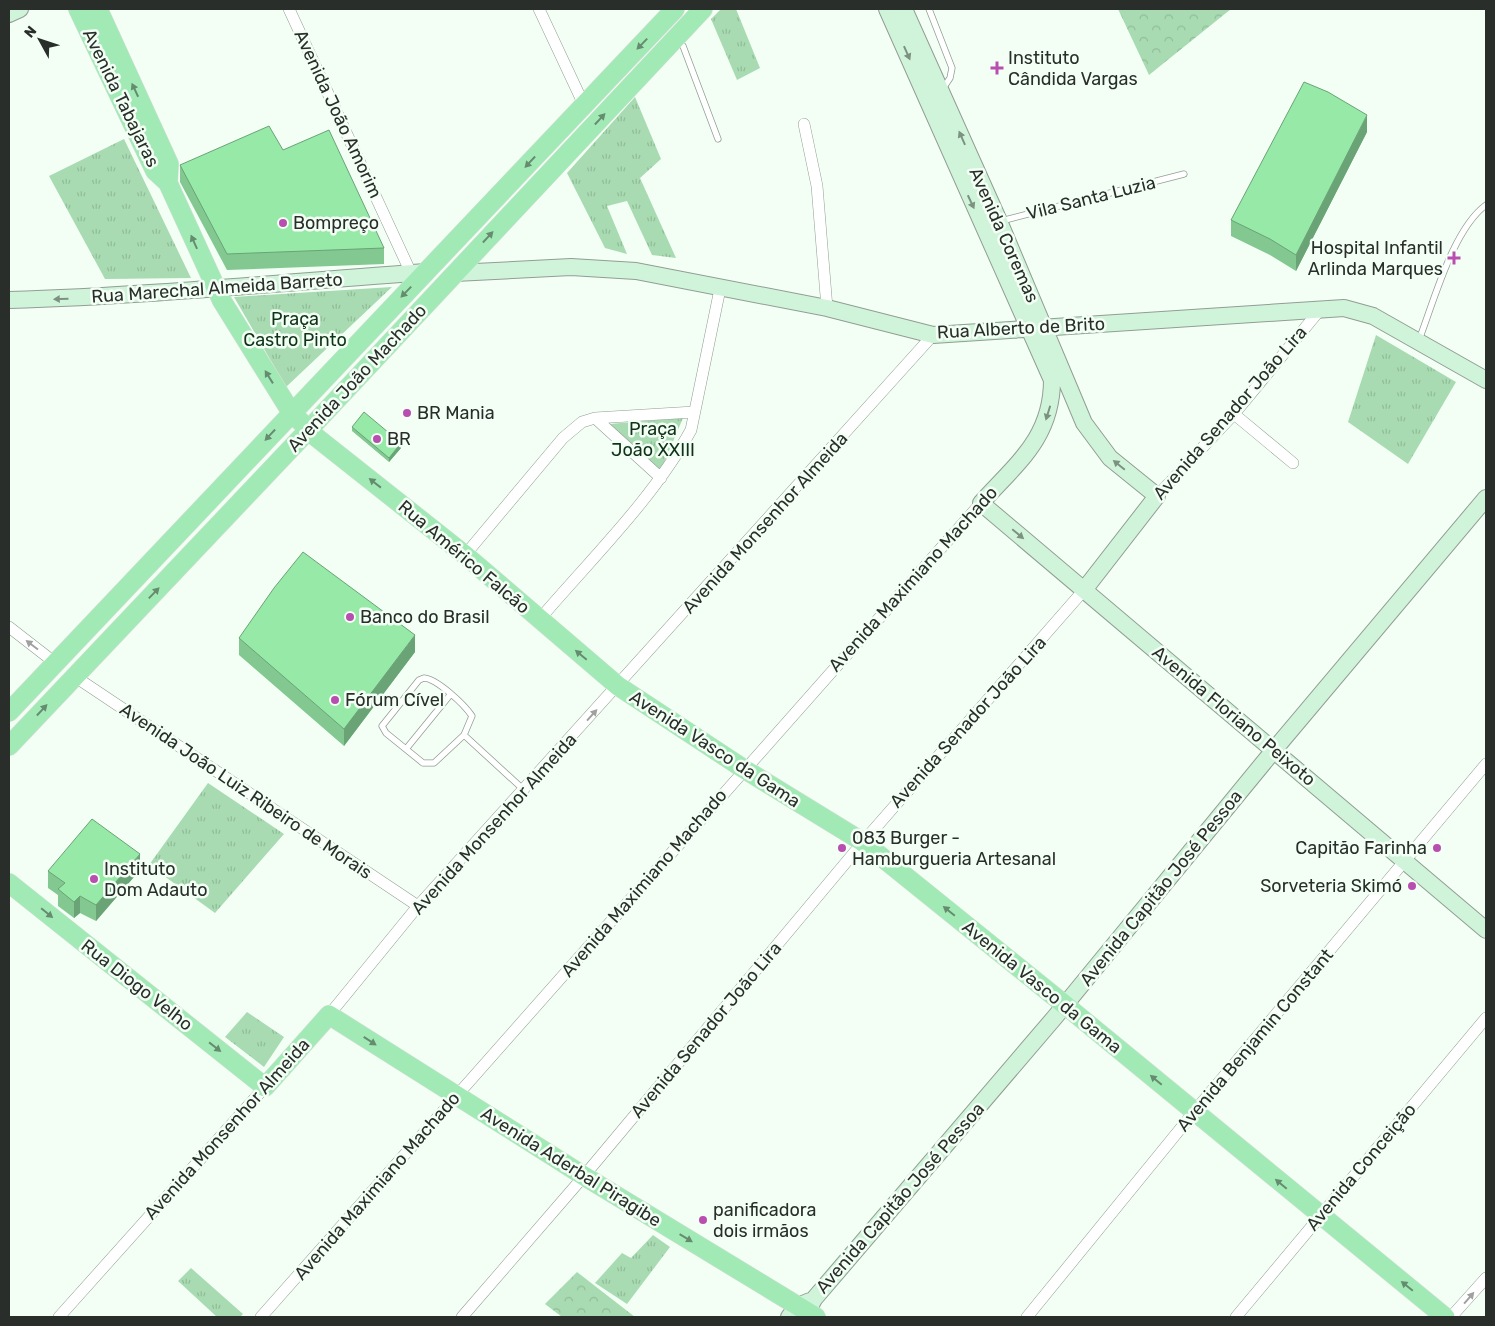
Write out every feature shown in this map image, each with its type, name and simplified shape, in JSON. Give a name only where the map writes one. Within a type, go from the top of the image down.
[{"type":"main road","name":"Avenida Tabajaras","points":[[78,9],[154,171],[168,183],[214,287],[291,412],[309,429]]},
{"type":"main road","name":"Avenida Tabajaras","points":[[98,9],[169,164],[168,183]]},
{"type":"main road","name":"Avenida João Machado","points":[[9,712],[291,412],[419,272],[676,9]]},
{"type":"main road","name":"Avenida João Machado","points":[[9,746],[703,9]]},
{"type":"main road","name":"Rua Américo Falcão","points":[[309,429],[464,555],[618,686]]},
{"type":"main road","name":"Avenida Vasco da Gama","points":[[618,686],[744,769],[863,842],[1445,1317]]},
{"type":"main road","name":"Rua Diogo Velho","points":[[9,883],[265,1086]]},
{"type":"main road","name":"Avenida Aderbal Piragibe","points":[[329,1015],[584,1176],[805,1312]]},
{"type":"main road","name":"Avenida Monsenhor Almeida","points":[[265,1086],[329,1015]]},
{"type":"street","points":[[9,14],[20,9]]},
{"type":"street","name":"Avenida João Amorim","points":[[289,9],[419,272]]},
{"type":"street","points":[[539,9],[584,105]]},
{"type":"street","name":"Avenida Coremas","points":[[887,9],[972,204],[1091,435],[1110,458],[1157,496]]},
{"type":"street","name":"Avenida Coremas","points":[[904,9],[999,222],[1037,327],[1046,366]]},
{"type":"street","points":[[804,124],[817,186],[827,308]]},
{"type":"street","name":"Rua Alberto de Brito","points":[[455,273],[571,266],[636,271],[720,289],[827,308],[933,335],[1344,308],[1358,310],[1374,316],[1486,380]]},
{"type":"street","name":"Rua Marechal Almeida Barreto","points":[[9,300],[117,297],[214,287],[419,272]]},
{"type":"street","points":[[539,620],[661,478],[691,430],[720,289]]},
{"type":"street","name":"Avenida Senador João Lira","points":[[462,1317],[584,1176],[863,842],[1075,602],[1157,496],[1234,414],[1319,311]]},
{"type":"street","name":"Avenida Monsenhor Almeida","points":[[329,1015],[418,906],[933,335]]},
{"type":"street","name":"Avenida Maximiano Machado","points":[[261,1317],[744,769],[1031,448],[1045,423],[1051,407],[1052,380],[1046,366]]},
{"type":"street","points":[[464,555],[563,438],[582,422],[595,418],[694,412]]},
{"type":"street","points":[[1234,414],[1293,463]]},
{"type":"street","points":[[595,418],[661,478]]},
{"type":"street","name":"Avenida Capitão José Pessoa","points":[[805,1312],[1065,1005],[1274,750],[1486,498]]},
{"type":"street","name":"Avenida Floriano Peixoto","points":[[981,503],[1486,930]]},
{"type":"street","points":[[9,627],[54,662]]},
{"type":"street","name":"Avenida João Luiz Ribeiro de Morais","points":[[74,676],[418,906]]},
{"type":"street","name":"Avenida Benjamin Constant","points":[[1026,1317],[1194,1112],[1486,764]]},
{"type":"street","name":"Avenida Conceição","points":[[1236,1317],[1486,1018]]},
{"type":"street","name":"Avenida Monsenhor Almeida","points":[[60,1317],[265,1086]]},
{"type":"street","points":[[1451,1317],[1486,1278]]},
{"type":"lane","points":[[928,103],[941,92],[950,78],[952,68],[929,9]]},
{"type":"lane","points":[[676,38],[683,46],[718,139]]},
{"type":"lane","name":"Vila Santa Luzia","points":[[999,222],[1184,174]]},
{"type":"lane","points":[[1419,342],[1460,235],[1486,205]]},
{"type":"lane","points":[[432,679],[472,716],[464,735],[434,763],[423,763],[382,730],[382,726],[419,680],[432,679]]},
{"type":"lane","points":[[406,749],[450,695]]},
{"type":"lane","points":[[464,735],[524,790]]},
{"type":"green space","points":[[721,9],[736,9],[760,68],[737,80],[711,19]]},
{"type":"green space","points":[[1118,9],[1231,9],[1149,75]]},
{"type":"green space","points":[[635,97],[661,159],[640,178],[676,258],[652,255],[627,201],[607,206],[627,254],[605,248],[567,173]]},
{"type":"green space","points":[[124,139],[191,278],[105,279],[49,176]]},
{"type":"green space","name":"Praça Castro Pinto","points":[[392,287],[286,387],[234,297]]},
{"type":"green space","points":[[1376,335],[1456,382],[1408,464],[1348,422]]},
{"type":"green space","name":"Praça João XXIII","points":[[683,418],[660,472],[609,424]]},
{"type":"green space","points":[[208,783],[284,834],[215,913],[149,865]]},
{"type":"green space","points":[[247,1012],[284,1037],[264,1067],[225,1037]]},
{"type":"green space","points":[[653,1235],[670,1247],[627,1304],[595,1283],[622,1253],[631,1258]]},
{"type":"green space","points":[[191,1268],[243,1314],[240,1317],[217,1317],[178,1281]]},
{"type":"green space","points":[[577,1272],[635,1317],[562,1317],[545,1304]]},
{"type":"building","points":[[1304,82],[1328,92],[1367,115],[1296,255],[1270,239],[1231,220]]},
{"type":"building","name":"Bompreço","points":[[269,126],[283,150],[329,130],[384,248],[227,254],[180,165]]},
{"type":"building","name":"BR","points":[[364,412],[401,443],[389,458],[352,427]]},
{"type":"building","name":"Fórum Cível","points":[[303,552],[415,635],[344,729],[239,638],[274,588]]},
{"type":"building","name":"Instituto Dom Adauto","points":[[92,819],[140,854],[96,905],[80,896],[74,902],[58,889],[65,883],[48,871]]},
{"type":"place","name":"Instituto Cândida Vargas","points":[[997,68]]},
{"type":"place","name":"Bompreço","points":[[283,223]]},
{"type":"place","name":"Hospital Infantil Arlinda Marques","points":[[1454,258]]},
{"type":"place","name":"BR Mania","points":[[407,413]]},
{"type":"place","name":"BR","points":[[377,439]]},
{"type":"place","name":"Banco do Brasil","points":[[350,617]]},
{"type":"place","name":"Fórum Cível","points":[[335,700]]},
{"type":"place","name":"083 Burger - Hamburgueria Artesanal","points":[[842,848]]},
{"type":"place","name":"Capitão Farinha","points":[[1437,848]]},
{"type":"place","name":"Instituto Dom Adauto","points":[[94,879]]},
{"type":"place","name":"Sorveteria Skimó","points":[[1412,886]]},
{"type":"place","name":"panificadora dois irmãos","points":[[703,1220]]}]
